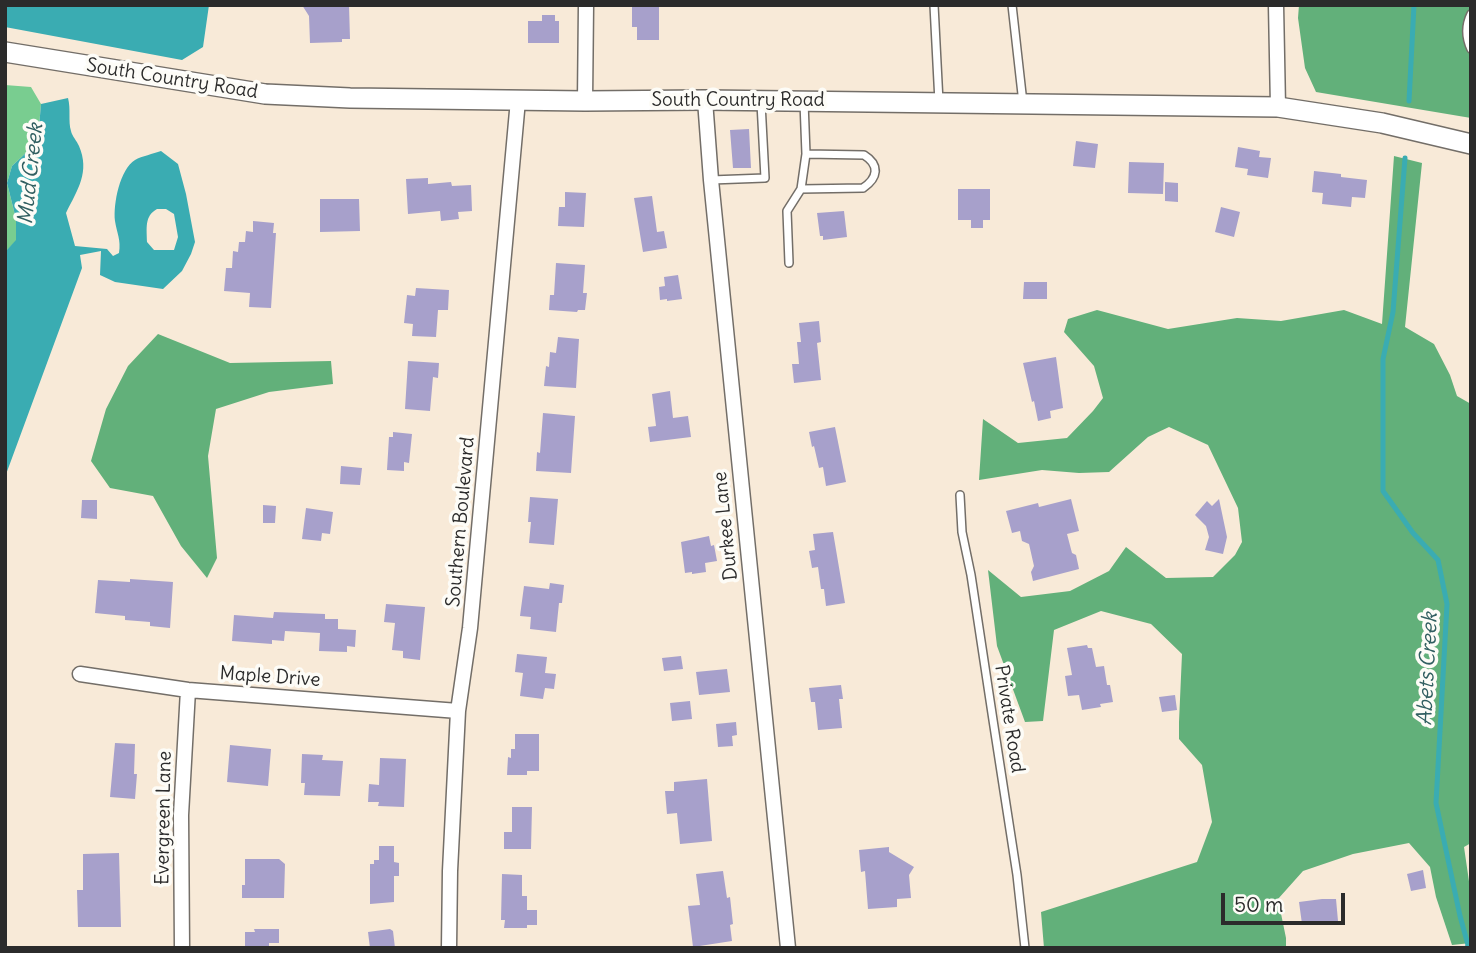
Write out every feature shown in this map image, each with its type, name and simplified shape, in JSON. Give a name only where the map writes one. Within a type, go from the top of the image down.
[{"type":"main road","name":"South Country Road","points":[[5,52],[265,94],[350,98],[1278,107],[1382,123],[1471,144]]},
{"type":"street","points":[[585,101],[586,5]]},
{"type":"street","points":[[1276,5],[1278,107]]},
{"type":"street","name":"Southern Boulevard","points":[[449,948],[458,711],[470,628],[518,100]]},
{"type":"street","name":"Durkee Lane","points":[[705,100],[788,948]]},
{"type":"street","name":"Maple Drive","points":[[80,674],[188,690],[458,711]]},
{"type":"street","name":"Evergreen Lane","points":[[183,948],[181,815],[188,690]]},
{"type":"lane","points":[[934,5],[939,103]]},
{"type":"lane","points":[[1012,5],[1024,104]]},
{"type":"lane","points":[[1471,14],[1467,22],[1467,41],[1471,49]]},
{"type":"lane","points":[[711,180],[765,178],[761,101]]},
{"type":"lane","points":[[789,263],[787,211],[801,189],[806,154],[804,101]]},
{"type":"lane","points":[[801,189],[863,188],[875,177],[875,167],[864,155],[806,154]]},
{"type":"lane","name":"Private Road","points":[[960,495],[962,532],[1017,874],[1025,948]]},
{"type":"green space","points":[[1299,5],[1471,5],[1471,118],[1316,92],[1305,68],[1298,18]]},
{"type":"green space","points":[[5,85],[31,87],[41,104],[39,127],[30,149],[12,166],[7,183],[16,219],[16,241],[5,252]]},
{"type":"green space","points":[[1394,156],[1422,163],[1405,327],[1434,344],[1457,396],[1471,404],[1471,843],[1464,847],[1471,895],[1471,943],[1452,945],[1436,897],[1430,867],[1409,843],[1353,854],[1303,871],[1278,899],[1286,948],[1044,948],[1041,912],[1197,862],[1212,822],[1202,765],[1179,739],[1182,654],[1151,624],[1101,611],[1054,630],[1043,721],[1025,722],[997,646],[988,570],[1021,597],[1070,591],[1109,571],[1126,547],[1166,578],[1213,577],[1235,555],[1242,542],[1238,508],[1208,445],[1169,427],[1148,437],[1109,472],[1042,470],[979,480],[983,419],[1018,443],[1067,438],[1103,398],[1094,366],[1064,332],[1068,319],[1097,310],[1168,329],[1237,318],[1281,321],[1344,310],[1382,324]]},
{"type":"green space","points":[[158,334],[230,363],[331,361],[333,384],[269,392],[216,409],[208,456],[217,558],[207,578],[181,546],[153,496],[110,488],[91,461],[106,409],[128,366]]},
{"type":"water","points":[[5,5],[209,5],[203,47],[182,60],[5,27]]},
{"type":"water","name":"Mud Creek","points":[[68,98],[71,131],[82,155],[81,180],[66,213],[75,246],[107,249],[113,256],[119,253],[115,221],[116,197],[125,171],[135,160],[161,151],[178,164],[195,242],[182,271],[163,289],[115,282],[100,275],[101,251],[80,255],[82,268],[5,477],[5,252],[16,240],[16,219],[7,183],[12,166],[30,149],[39,127],[41,104]],"holes":[[[157,209],[166,209],[174,214],[178,237],[174,250],[154,250],[147,242],[148,219]]]},
{"type":"building","points":[[302,5],[349,5],[350,39],[342,39],[342,42],[310,43],[309,16]]},
{"type":"building","points":[[632,5],[659,5],[659,40],[637,40],[637,27],[632,27]]},
{"type":"building","points":[[542,15],[555,15],[555,21],[559,21],[559,43],[528,43],[528,21],[542,21]]},
{"type":"building","points":[[749,129],[751,168],[733,168],[730,130]]},
{"type":"building","points":[[1076,141],[1098,144],[1095,168],[1073,166]]},
{"type":"building","points":[[1238,147],[1260,151],[1259,157],[1271,158],[1268,178],[1247,175],[1248,169],[1235,167]]},
{"type":"building","points":[[1129,162],[1164,163],[1163,194],[1128,193]]},
{"type":"building","points":[[1314,171],[1367,180],[1365,198],[1352,197],[1351,207],[1322,204],[1323,193],[1312,192]]},
{"type":"building","points":[[428,178],[428,184],[451,182],[452,186],[471,185],[472,211],[458,212],[459,219],[441,221],[440,211],[408,214],[406,179]]},
{"type":"building","points":[[1165,182],[1178,183],[1178,202],[1165,201]]},
{"type":"building","points":[[958,189],[990,189],[990,220],[983,220],[983,228],[971,228],[971,220],[958,220]]},
{"type":"building","points":[[565,192],[586,193],[584,227],[558,226],[559,207],[565,207]]},
{"type":"building","points":[[652,196],[657,232],[664,231],[667,248],[643,252],[634,198]]},
{"type":"building","points":[[320,199],[359,199],[360,231],[320,232]]},
{"type":"building","points":[[1221,207],[1240,212],[1234,237],[1215,232]]},
{"type":"building","points":[[844,211],[847,237],[823,240],[817,213]]},
{"type":"building","points":[[253,221],[274,223],[273,233],[276,233],[271,308],[249,307],[250,293],[224,291],[226,268],[232,268],[233,251],[238,252],[239,242],[245,242],[246,231],[253,232]]},
{"type":"building","points":[[556,263],[585,265],[585,310],[549,310],[550,295],[554,295]]},
{"type":"building","points":[[678,275],[682,299],[660,300],[659,287],[665,286],[664,277]]},
{"type":"building","points":[[1024,282],[1047,282],[1047,299],[1023,299]]},
{"type":"building","points":[[416,288],[449,290],[448,310],[438,310],[436,337],[412,336],[413,324],[404,323],[407,295],[415,296]]},
{"type":"building","points":[[819,321],[821,342],[817,343],[821,380],[794,383],[792,364],[799,364],[797,342],[801,342],[799,323]]},
{"type":"building","points":[[558,337],[579,339],[576,388],[544,386],[550,352],[556,353]]},
{"type":"building","points":[[1056,357],[1063,408],[1050,411],[1051,418],[1038,421],[1023,363]]},
{"type":"building","points":[[408,361],[439,363],[438,378],[433,377],[430,411],[405,409]]},
{"type":"building","points":[[670,391],[673,418],[688,416],[691,437],[650,442],[648,427],[656,426],[652,394]]},
{"type":"building","points":[[543,413],[575,416],[571,473],[536,471]]},
{"type":"building","points":[[835,427],[846,482],[826,486],[823,467],[819,468],[809,432]]},
{"type":"building","points":[[393,432],[412,434],[409,463],[404,462],[404,471],[387,470],[389,437],[393,437]]},
{"type":"building","points":[[341,466],[362,468],[360,485],[340,484]]},
{"type":"building","points":[[530,497],[558,499],[554,545],[529,543]]},
{"type":"building","points":[[1071,499],[1079,531],[1067,534],[1079,569],[1033,581],[1031,572],[1034,566],[1029,544],[1022,541],[1020,531],[1012,533],[1006,511]]},
{"type":"building","points":[[1219,499],[1227,537],[1223,554],[1205,550],[1209,537],[1206,526],[1195,515],[1207,501],[1212,506]]},
{"type":"building","points":[[82,500],[97,500],[97,519],[81,518]]},
{"type":"building","points":[[263,505],[276,506],[275,523],[263,523]]},
{"type":"building","points":[[306,508],[333,512],[330,534],[322,533],[321,541],[302,539]]},
{"type":"building","points":[[833,532],[845,603],[826,606],[818,567],[812,568],[809,551],[815,550],[813,534]]},
{"type":"building","points":[[709,536],[717,561],[705,563],[706,572],[685,573],[681,542]]},
{"type":"building","points":[[130,579],[173,582],[170,628],[150,626],[150,622],[125,620],[125,616],[95,613],[98,580],[130,582]]},
{"type":"building","points":[[550,583],[564,585],[556,632],[530,629],[531,617],[520,616],[524,586],[549,589]]},
{"type":"building","points":[[386,604],[425,607],[420,660],[403,658],[403,651],[392,650],[395,623],[384,622]]},
{"type":"building","points":[[274,612],[325,614],[325,619],[338,619],[338,629],[356,630],[355,647],[347,646],[347,652],[319,651],[320,633],[285,631],[284,641],[272,640],[272,644],[232,641],[234,615],[273,618]]},
{"type":"building","points":[[1087,645],[1092,648],[1096,667],[1104,666],[1113,702],[1082,710],[1079,695],[1068,696],[1065,676],[1072,675],[1067,648]]},
{"type":"building","points":[[517,654],[547,657],[545,673],[556,674],[554,689],[545,688],[543,699],[520,696],[523,673],[515,672]]},
{"type":"building","points":[[681,656],[683,669],[664,671],[662,658]]},
{"type":"building","points":[[727,669],[730,692],[699,695],[696,672]]},
{"type":"building","points":[[841,685],[843,699],[839,699],[842,728],[818,730],[815,702],[811,702],[809,688]]},
{"type":"building","points":[[1175,695],[1177,710],[1162,712],[1159,697]]},
{"type":"building","points":[[690,701],[692,719],[672,721],[670,703]]},
{"type":"building","points":[[736,722],[737,735],[732,736],[733,746],[718,747],[716,724]]},
{"type":"building","points":[[515,734],[539,734],[539,771],[527,771],[527,775],[507,775],[508,757],[511,758],[511,749],[515,749]]},
{"type":"building","points":[[115,743],[135,744],[135,799],[110,797]]},
{"type":"building","points":[[230,745],[271,749],[268,786],[227,782]]},
{"type":"building","points":[[302,754],[323,755],[322,760],[343,761],[340,796],[304,795],[305,783],[301,783]]},
{"type":"building","points":[[380,758],[406,759],[404,807],[378,806],[379,802],[368,802],[369,784],[379,785]]},
{"type":"building","points":[[707,779],[712,841],[680,844],[677,813],[667,814],[665,791],[674,791],[674,782]]},
{"type":"building","points":[[512,807],[532,807],[531,849],[504,849],[504,832],[512,832]]},
{"type":"building","points":[[379,846],[394,846],[394,862],[399,863],[399,876],[394,876],[394,902],[370,904],[370,864],[379,860]]},
{"type":"building","points":[[889,847],[889,852],[914,867],[909,875],[911,898],[897,899],[897,907],[868,909],[865,871],[861,872],[859,850]]},
{"type":"building","points":[[119,853],[121,927],[78,927],[77,890],[83,890],[83,854]]},
{"type":"building","points":[[245,859],[279,859],[285,864],[284,898],[242,898]]},
{"type":"building","points":[[1423,870],[1426,888],[1411,891],[1407,874]]},
{"type":"building","points":[[723,871],[727,898],[730,897],[732,941],[693,947],[688,906],[700,905],[696,874]]},
{"type":"building","points":[[502,874],[522,875],[522,896],[527,896],[527,910],[537,910],[537,925],[504,928],[505,920],[501,920]]},
{"type":"building","points":[[1336,899],[1338,921],[1302,924],[1299,902]]},
{"type":"building","points":[[254,929],[279,929],[279,943],[269,943],[269,948],[245,948],[245,932],[255,932]]},
{"type":"building","points":[[390,929],[393,931],[395,948],[370,948],[368,932]]},
{"type":"waterway","name":"Abets Creek","points":[[1409,101],[1414,5]]},
{"type":"waterway","name":"Abets Creek","points":[[1405,158],[1393,312],[1383,359],[1383,491],[1413,533],[1438,560],[1447,604],[1436,803],[1467,948]]}]
